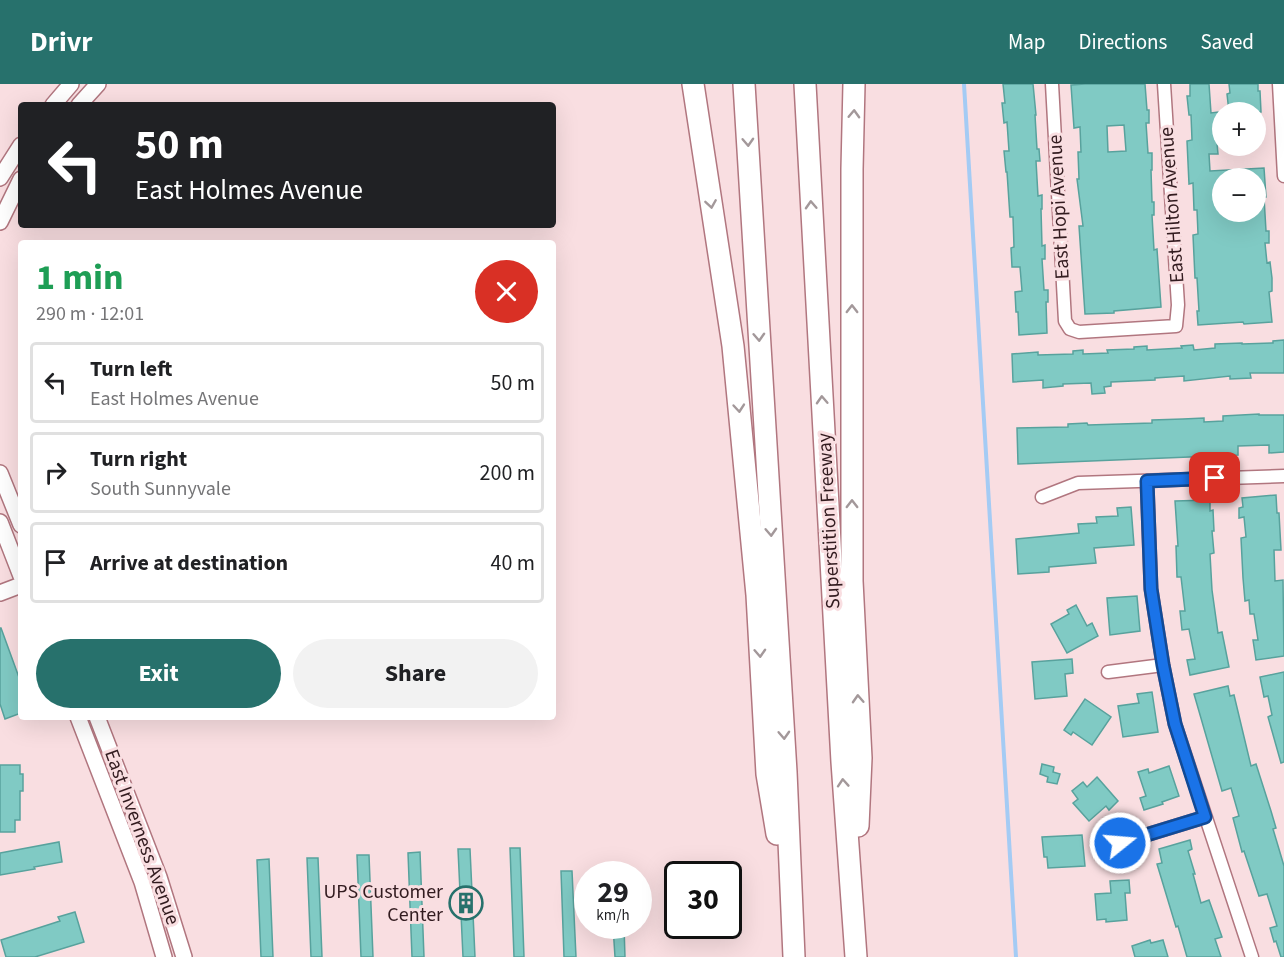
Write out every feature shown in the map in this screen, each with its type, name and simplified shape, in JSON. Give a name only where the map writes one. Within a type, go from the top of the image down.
[{"type":"highway","points":[[693,84],[733,346],[757,595],[767,774],[792,929]]},
{"type":"highway","points":[[744,84],[784,748],[794,957]]},
{"type":"highway","name":"Superstition Freeway","points":[[805,84],[842,762],[856,957]]},
{"type":"highway","points":[[854,925],[861,758],[852,581],[852,169],[855,84]]},
{"type":"street","points":[[56,102],[71,84]]},
{"type":"street","points":[[82,102],[98,84]]},
{"type":"street","name":"East Hopi Avenue","points":[[1052,84],[1065,321],[1070,329],[1079,332],[1176,326]]},
{"type":"street","name":"East Hilton Avenue","points":[[1164,84],[1178,305],[1176,326]]},
{"type":"street","points":[[1279,84],[1284,176]]},
{"type":"street","points":[[0,178],[18,150]]},
{"type":"street","points":[[0,222],[18,185]]},
{"type":"street","points":[[0,473],[18,518]]},
{"type":"street","points":[[1042,497],[1078,483],[1284,476]]},
{"type":"street","points":[[1147,481],[1151,589],[1175,724],[1252,957]]},
{"type":"street","points":[[0,522],[18,568]]},
{"type":"street","points":[[0,593],[18,586]]},
{"type":"street","points":[[1108,672],[1163,665]]},
{"type":"street","name":"East Inverness Avenue","points":[[79,720],[142,882],[164,957]]},
{"type":"street","name":"East Inverness Avenue","points":[[98,720],[159,877],[184,957]]},
{"type":"street","points":[[1120,843],[1205,817]]},
{"type":"street","points":[[142,882],[159,877]]},
{"type":"building","points":[[1003,84],[1033,84],[1037,149],[1039,149],[1040,161],[1036,161],[1038,196],[1042,195],[1042,246],[1045,245],[1045,259],[1042,259],[1044,290],[1048,290],[1047,333],[1019,335],[1015,292],[1022,291],[1020,267],[1012,267],[1013,217],[1010,217],[1004,151],[1009,151],[1007,122],[1004,123],[1002,103],[1005,103]]},
{"type":"building","points":[[1145,84],[1147,110],[1149,110],[1149,123],[1146,123],[1148,153],[1152,153],[1154,250],[1157,249],[1161,307],[1085,314],[1079,226],[1083,226],[1077,179],[1079,179],[1078,152],[1081,152],[1080,127],[1074,128],[1071,85]],"holes":[[[1124,125],[1126,151],[1108,152],[1107,126]]]},
{"type":"building","points":[[1190,84],[1209,84],[1212,113],[1212,154],[1209,154],[1210,171],[1212,171],[1212,222],[1265,222],[1266,231],[1269,231],[1269,243],[1265,243],[1267,263],[1270,262],[1272,278],[1272,291],[1269,292],[1272,322],[1198,325],[1193,235],[1198,234],[1197,210],[1194,210],[1193,183],[1189,184],[1187,141],[1192,140],[1191,115],[1189,115],[1187,96],[1190,96]]},
{"type":"building","points":[[1229,84],[1258,84],[1261,102],[1228,102],[1227,94],[1230,93]]},
{"type":"building","points":[[1284,340],[1284,373],[1250,373],[1251,378],[1230,379],[1230,376],[1184,381],[1184,376],[1111,382],[1111,386],[1104,387],[1105,393],[1092,394],[1091,383],[1063,384],[1063,386],[1043,388],[1043,380],[1013,382],[1012,354],[1038,352],[1038,355],[1073,354],[1073,351],[1083,350],[1083,354],[1108,353],[1107,350],[1147,346],[1147,350],[1193,345],[1194,350],[1215,348],[1215,344],[1273,343],[1273,341]]},
{"type":"building","points":[[1284,415],[1284,452],[1269,453],[1269,445],[1238,446],[1238,455],[1018,464],[1017,428],[1068,427],[1068,424],[1087,423],[1088,425],[1152,423],[1152,420],[1204,418],[1204,422],[1223,421],[1223,416]]},
{"type":"building","points":[[1276,495],[1281,550],[1274,550],[1275,581],[1283,580],[1284,656],[1256,660],[1253,640],[1258,640],[1254,614],[1250,614],[1249,600],[1245,601],[1241,538],[1246,537],[1244,517],[1239,518],[1239,508],[1243,507],[1242,498]]},
{"type":"building","points":[[1210,500],[1214,531],[1212,531],[1214,553],[1210,554],[1212,590],[1218,633],[1222,632],[1229,667],[1190,675],[1187,660],[1195,659],[1189,629],[1182,630],[1180,611],[1185,611],[1181,577],[1177,577],[1176,546],[1178,546],[1175,501]]},
{"type":"building","points":[[1131,507],[1134,545],[1094,548],[1096,563],[1049,567],[1049,572],[1018,574],[1016,539],[1079,533],[1078,524],[1097,523],[1096,517],[1118,516],[1117,508]]},
{"type":"building","points":[[1137,596],[1140,631],[1110,635],[1107,598]]},
{"type":"building","points":[[1076,605],[1087,626],[1092,623],[1098,636],[1067,653],[1051,624],[1069,614],[1067,610]]},
{"type":"building","points":[[1,628],[18,675],[18,714],[5,719],[0,704]]},
{"type":"building","points":[[1072,659],[1073,673],[1065,674],[1067,696],[1035,699],[1032,662]]},
{"type":"building","points":[[1284,672],[1284,762],[1281,763],[1268,717],[1272,715],[1268,696],[1264,697],[1260,677]]},
{"type":"building","points":[[1228,686],[1230,696],[1234,695],[1251,766],[1256,764],[1271,811],[1276,828],[1273,829],[1284,866],[1284,957],[1281,957],[1270,928],[1277,926],[1267,894],[1259,896],[1244,851],[1242,852],[1233,818],[1239,816],[1231,788],[1222,791],[1194,694]]},
{"type":"building","points":[[1152,692],[1158,732],[1123,737],[1118,706],[1139,703],[1137,694]]},
{"type":"building","points":[[1085,699],[1111,717],[1092,745],[1073,732],[1071,735],[1064,730]]},
{"type":"building","points":[[1042,764],[1054,767],[1053,772],[1060,774],[1057,784],[1047,782],[1048,777],[1040,774]]},
{"type":"building","points":[[0,765],[20,765],[20,774],[23,774],[23,791],[20,791],[20,820],[15,820],[15,832],[0,832]]},
{"type":"building","points":[[1169,766],[1179,796],[1144,810],[1140,798],[1146,796],[1138,772],[1148,769],[1149,773]]},
{"type":"building","points":[[1097,777],[1118,801],[1109,810],[1106,806],[1089,821],[1073,803],[1078,799],[1072,791],[1083,782],[1087,787]]},
{"type":"building","points":[[1082,835],[1085,866],[1048,868],[1047,857],[1044,857],[1042,837]]},
{"type":"building","points":[[1190,840],[1192,849],[1188,851],[1201,903],[1209,900],[1222,937],[1215,939],[1221,957],[1187,957],[1157,864],[1162,863],[1159,849]]},
{"type":"building","points":[[59,842],[62,862],[0,875],[0,853]]},
{"type":"building","points":[[510,848],[520,848],[524,957],[514,957]]},
{"type":"building","name":"UPS Customer Center","points":[[458,849],[470,849],[475,957],[463,957]]},
{"type":"building","name":"UPS Customer Center","points":[[420,852],[424,957],[412,957],[408,853]]},
{"type":"building","name":"UPS Customer Center","points":[[357,855],[369,855],[373,957],[361,957]]},
{"type":"building","name":"UPS Customer Center","points":[[307,858],[318,858],[322,957],[311,957]]},
{"type":"building","name":"UPS Customer Center","points":[[269,859],[273,957],[261,957],[257,860]]},
{"type":"building","points":[[561,871],[572,871],[576,957],[564,957]]},
{"type":"building","points":[[1129,880],[1130,893],[1125,893],[1127,920],[1106,922],[1106,919],[1097,920],[1095,894],[1111,893],[1110,881]]},
{"type":"building","points":[[75,912],[84,942],[35,957],[6,957],[1,940],[60,921],[58,917]]},
{"type":"building","points":[[614,939],[624,939],[625,957],[615,957]]},
{"type":"building","points":[[1150,940],[1151,943],[1163,940],[1168,957],[1135,957],[1132,946]]},
{"type":"waterway","points":[[964,84],[1016,957]]},
{"type":"place","name":"UPS Customer Center","points":[[466,903]]},
{"type":"route","points":[[1120,843],[1205,817],[1175,724],[1163,665],[1151,589],[1147,481],[1215,478]]}]
